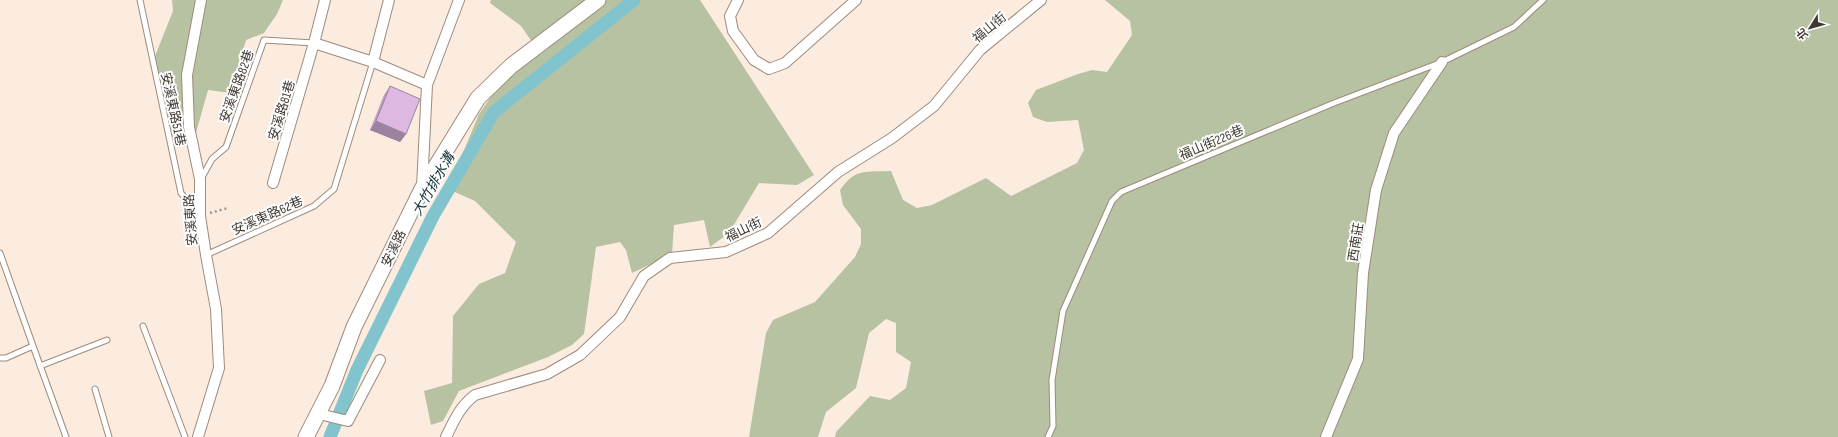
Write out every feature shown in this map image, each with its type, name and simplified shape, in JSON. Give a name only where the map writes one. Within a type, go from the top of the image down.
[{"type":"street","name":"安溪東路","points":[[198,437],[219,368],[216,309],[200,216],[200,179],[189,127],[187,75],[201,0]]},
{"type":"street","name":"安溪路81巷","points":[[272,183],[314,44],[325,0]]},
{"type":"street","points":[[372,62],[389,0]]},
{"type":"street","points":[[422,189],[427,85],[459,0]]},
{"type":"street","name":"安溪路","points":[[306,437],[322,414],[354,327],[422,189],[478,98],[511,66],[598,0]]},
{"type":"street","points":[[738,0],[730,16],[733,31],[754,60],[769,69],[785,63],[856,0]]},
{"type":"street","name":"福山街","points":[[446,437],[458,412],[466,401],[475,395],[548,374],[580,355],[620,317],[644,276],[670,258],[726,252],[768,233],[838,172],[892,138],[934,106],[980,50],[1041,0]]},
{"type":"street","points":[[314,44],[372,62],[427,85]]},
{"type":"street","name":"西南莊","points":[[1326,437],[1358,359],[1363,273],[1376,190],[1394,133],[1442,62]]},
{"type":"street","points":[[322,414],[348,421],[380,360]]},
{"type":"lane","name":"安溪東路51巷","points":[[140,0],[181,193],[200,216]]},
{"type":"lane","name":"福山街226巷","points":[[1048,437],[1053,426],[1052,380],[1063,311],[1112,201],[1121,192],[1334,103],[1442,62],[1514,27],[1543,0]]},
{"type":"lane","name":"安溪東路82巷","points":[[200,179],[212,159],[226,147],[264,40],[314,44]]},
{"type":"lane","name":"安溪東路62巷","points":[[206,255],[314,206],[334,189],[372,62]]},
{"type":"lane","points":[[0,253],[66,437]]},
{"type":"lane","points":[[143,326],[185,437]]},
{"type":"lane","points":[[40,366],[107,340]]},
{"type":"lane","points":[[0,358],[6,358],[33,346]]},
{"type":"lane","points":[[95,389],[109,437]]},
{"type":"path","points":[[200,216],[228,208]]},
{"type":"green space","points":[[172,0],[283,0],[277,14],[264,33],[246,40],[230,93],[208,90],[194,140],[175,146],[153,61],[173,11]]},
{"type":"green space","points":[[491,0],[700,0],[814,175],[797,185],[759,183],[729,233],[710,247],[704,220],[674,225],[672,254],[632,273],[626,250],[620,242],[596,247],[584,334],[572,345],[548,357],[459,391],[443,421],[431,425],[424,391],[452,383],[453,316],[479,284],[505,273],[516,242],[475,201],[448,189],[479,114],[504,78],[535,46],[521,26],[490,3]]},
{"type":"green space","points":[[1105,0],[1838,0],[1838,437],[835,437],[836,432],[870,396],[890,400],[906,388],[911,362],[896,352],[896,323],[886,319],[869,333],[856,388],[826,412],[818,437],[749,437],[766,333],[773,320],[815,302],[855,257],[861,244],[861,229],[843,205],[840,190],[845,183],[856,175],[862,173],[891,171],[903,200],[917,208],[932,205],[986,178],[1011,196],[1077,163],[1084,150],[1078,120],[1047,122],[1033,117],[1028,103],[1036,90],[1092,70],[1107,72],[1132,35],[1130,21]]},
{"type":"building","points":[[390,86],[420,99],[406,134],[376,121]]},
{"type":"waterway","name":"大竹排水溝","points":[[330,437],[357,370],[433,216],[494,112],[634,0]]}]
